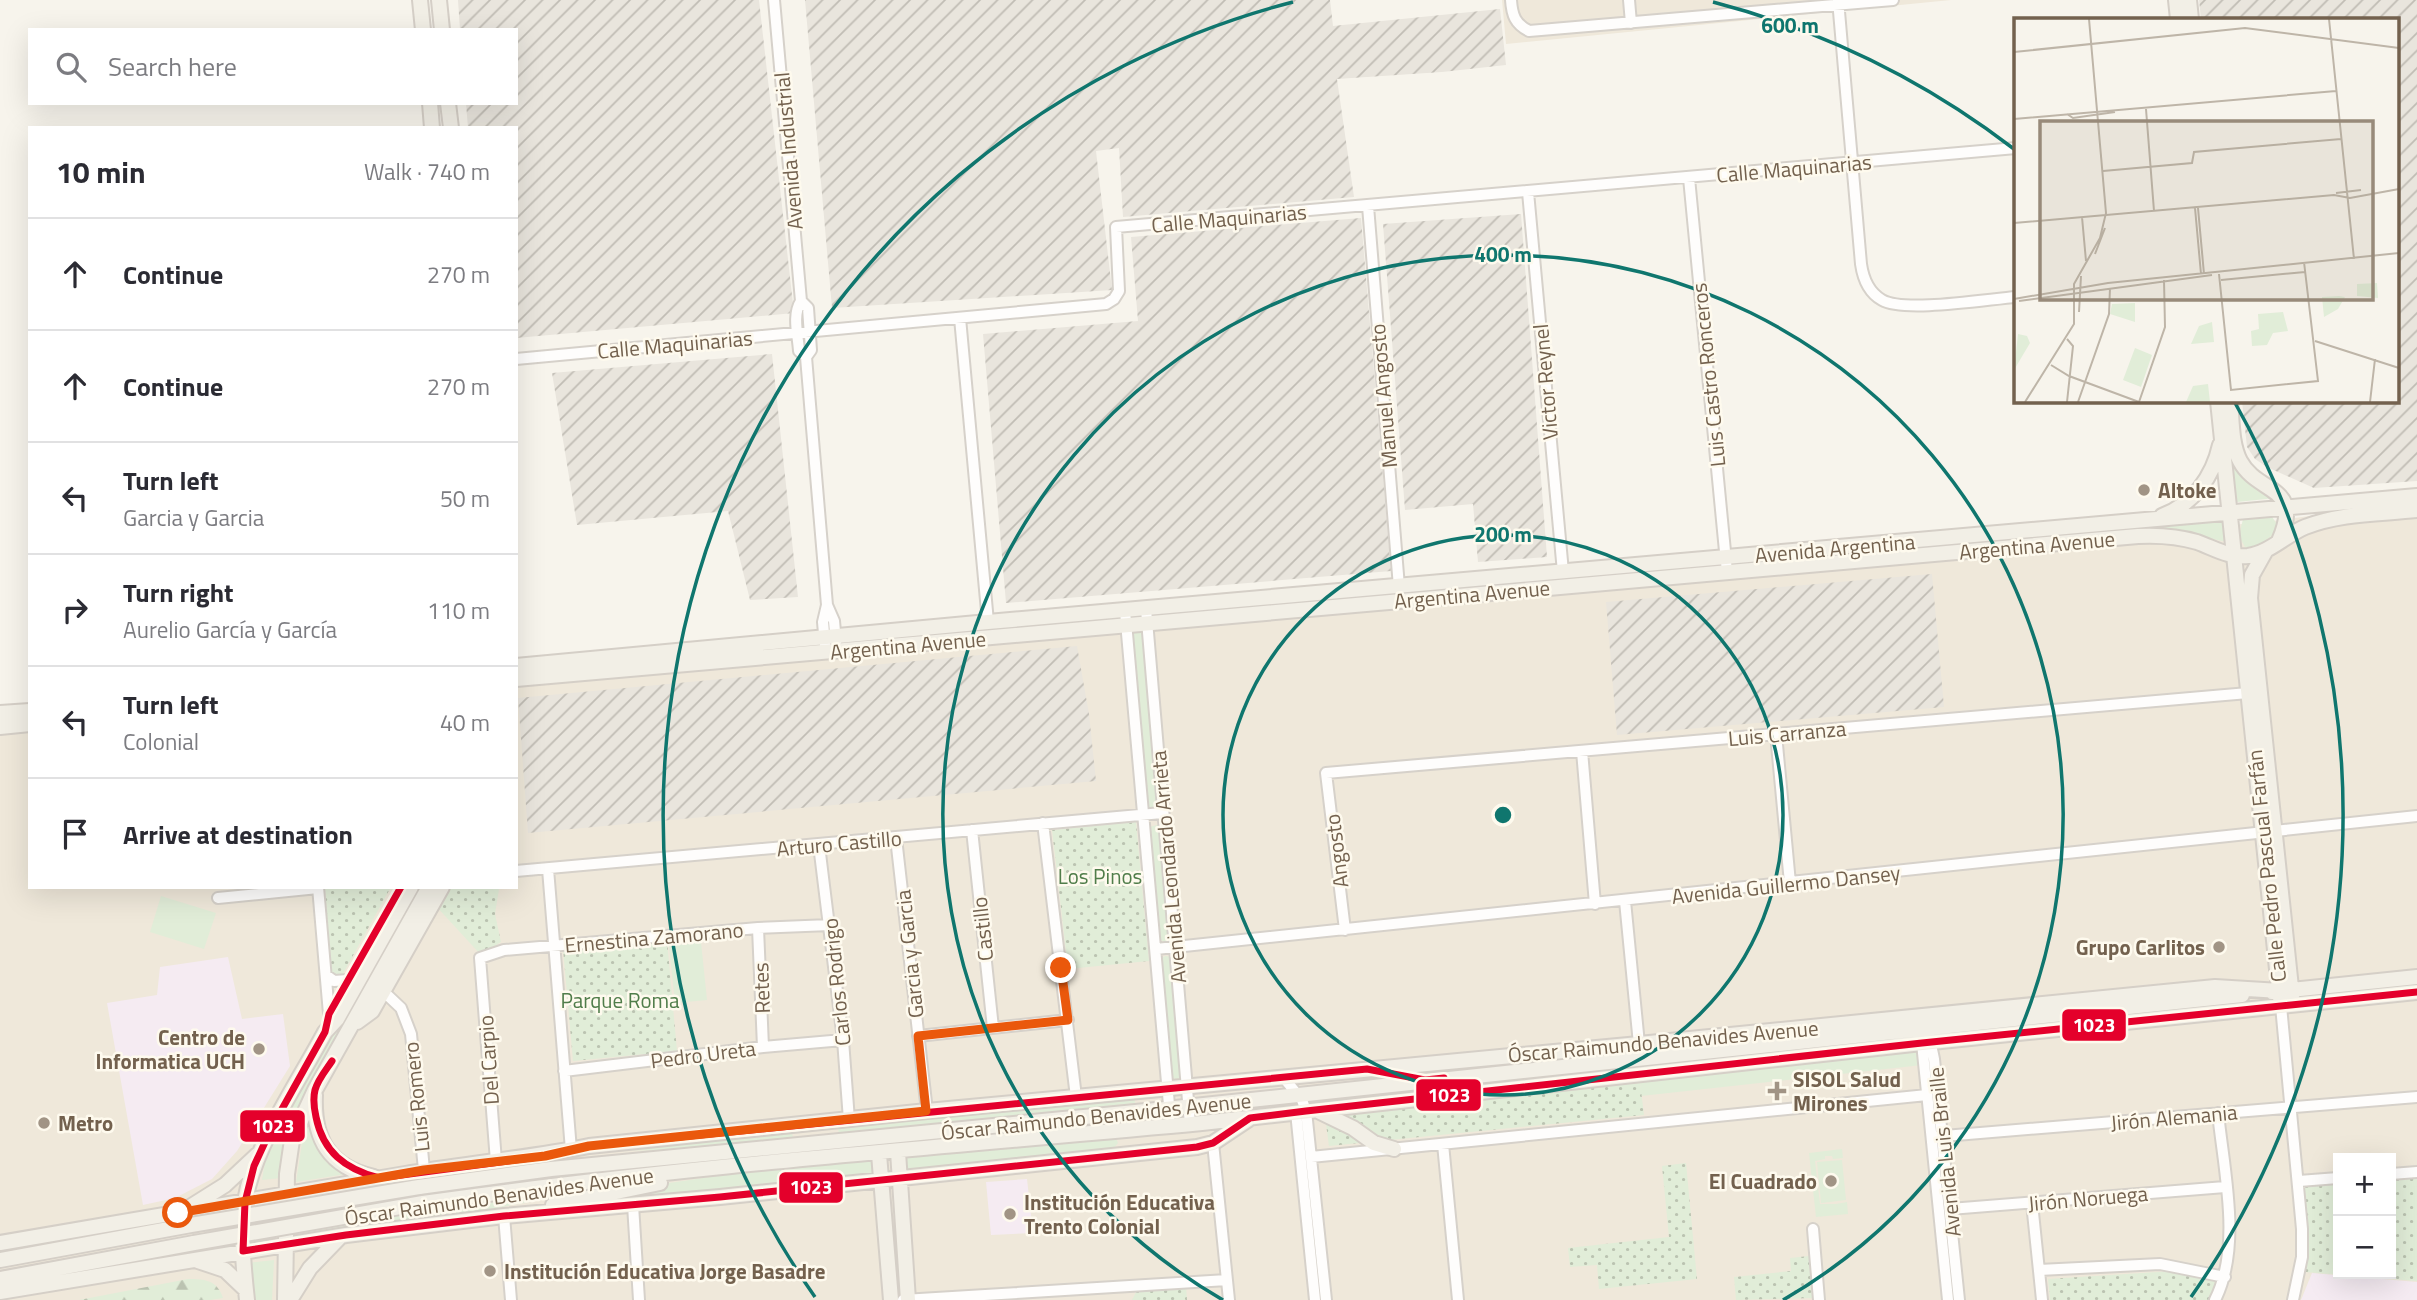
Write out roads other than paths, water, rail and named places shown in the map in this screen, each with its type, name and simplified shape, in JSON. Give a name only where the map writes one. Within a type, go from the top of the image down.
[{"type":"main road","points":[[420,0],[423,28]]},
{"type":"main road","points":[[439,0],[442,28]]},
{"type":"main road","points":[[2176,0],[2178,18]]},
{"type":"main road","points":[[2189,0],[2191,18]]},
{"type":"main road","points":[[430,105],[432,126]]},
{"type":"main road","points":[[448,105],[451,126]]},
{"type":"main road","name":"Calle Pedro Pascual Farfán","points":[[2218,402],[2248,693],[2269,832]]},
{"type":"main road","points":[[2230,402],[2235,445],[2242,465],[2276,491],[2285,508],[2285,524],[2278,541]]},
{"type":"main road","points":[[2151,520],[2180,507],[2203,485],[2216,460],[2221,430]]},
{"type":"main road","name":"Avenida Argentina","points":[[1399,587],[1563,572],[1727,565],[2151,520],[2417,496]]},
{"type":"main road","points":[[2234,556],[2250,556],[2307,527],[2335,519],[2417,510]]},
{"type":"main road","name":"Argentina Avenue","points":[[518,666],[988,622],[1147,616],[1727,565],[2138,536],[2183,538],[2234,556]]},
{"type":"main road","name":"Calle Pedro Pascual Farfán","points":[[2266,550],[2252,575],[2250,598],[2269,832],[2287,1006]]},
{"type":"main road","name":"Argentina Avenue","points":[[1147,616],[1399,587]]},
{"type":"main road","name":"Argentina Avenue","points":[[518,679],[831,652],[1126,617]]},
{"type":"main road","points":[[0,713],[28,711]]},
{"type":"main road","points":[[0,727],[28,724]]},
{"type":"main road","points":[[325,1032],[329,1014],[400,889]]},
{"type":"main road","points":[[246,1295],[243,1251],[245,1201],[262,1148],[325,1032],[337,1019],[410,889]]},
{"type":"main road","points":[[285,1300],[287,1164],[292,1140],[316,1090],[428,889]]},
{"type":"main road","points":[[351,1028],[372,1011],[441,889]]},
{"type":"main road","name":"Óscar Raimundo Benavides Avenue","points":[[0,1279],[423,1203],[505,1191],[1094,1131],[1190,1125],[1926,1038],[2286,990],[2417,977]]},
{"type":"main road","name":"Óscar Raimundo Benavides Avenue","points":[[545,1156],[571,1150],[926,1111],[2214,987],[2286,990]]},
{"type":"main road","name":"Óscar Raimundo Benavides Avenue","points":[[0,1259],[419,1187],[551,1169],[1189,1107],[1425,1080],[2287,1006],[2417,992]]},
{"type":"main road","points":[[1367,1069],[1425,1080]]},
{"type":"main road","points":[[316,1090],[317,1125],[327,1150],[350,1169],[379,1178]]},
{"type":"main road","points":[[1306,1111],[1353,1128],[1374,1143],[1394,1149]]},
{"type":"main road","points":[[0,1292],[343,1235],[504,1216],[1197,1147],[1213,1143],[1251,1118]]},
{"type":"main road","points":[[178,1213],[225,1185],[262,1148]]},
{"type":"main road","points":[[898,1152],[907,1300]]},
{"type":"main road","points":[[879,1154],[891,1300]]},
{"type":"main road","points":[[0,1243],[424,1170],[545,1156],[687,1157]]},
{"type":"main road","points":[[504,1216],[708,1169]]},
{"type":"main road","points":[[336,1185],[323,1199],[322,1214],[329,1227],[343,1235]]},
{"type":"main road","points":[[195,1258],[210,1244],[211,1232],[208,1220],[196,1209]]},
{"type":"main road","points":[[290,1300],[310,1268],[343,1235]]},
{"type":"main road","points":[[195,1258],[225,1270],[246,1295]]},
{"type":"street","name":"Avenida Industrial","points":[[774,0],[801,301],[796,309],[803,332],[799,351],[806,357],[827,605],[832,612],[831,652]]},
{"type":"street","points":[[1511,0],[1514,18],[1520,26],[1530,31],[1838,2],[1893,0]]},
{"type":"street","points":[[1629,0],[1631,23]]},
{"type":"street","points":[[1735,0],[1736,13]]},
{"type":"street","points":[[1838,2],[1862,273],[1869,288],[1890,303],[1900,306],[2014,297]]},
{"type":"street","name":"Calle Maquinarias","points":[[518,359],[1106,304],[1115,299],[1119,290],[1116,227],[2014,148]]},
{"type":"street","name":"Luis Castro Ronceros","points":[[1689,178],[1727,565]]},
{"type":"street","name":"Victor Reynel","points":[[1528,191],[1563,572]]},
{"type":"street","name":"Manuel Angosto","points":[[1368,206],[1399,587]]},
{"type":"street","points":[[960,318],[988,622]]},
{"type":"street","name":"Avenida Leondardo Arrieta","points":[[1147,616],[1190,1125]]},
{"type":"street","name":"Avenida Leondardo Arrieta","points":[[1126,617],[1171,1126]]},
{"type":"street","name":"Luis Carranza","points":[[1326,773],[2248,693]]},
{"type":"street","points":[[1776,734],[1790,883]]},
{"type":"street","points":[[1582,751],[1595,904]]},
{"type":"street","name":"Angosto","points":[[1326,773],[1345,930]]},
{"type":"street","name":"Arturo Castillo","points":[[518,871],[1162,813]]},
{"type":"street","name":"Avenida Guillermo Dansey","points":[[1156,949],[2417,816]]},
{"type":"street","points":[[1043,823],[1076,1097]]},
{"type":"street","name":"Castillo","points":[[972,830],[993,1028]]},
{"type":"street","name":"Garcia y Garcia","points":[[896,838],[926,1111]]},
{"type":"street","name":"Carlos Rodrigo","points":[[819,845],[843,1040],[849,1120]]},
{"type":"street","points":[[548,869],[571,1150]]},
{"type":"street","points":[[218,898],[308,889]]},
{"type":"street","points":[[318,889],[329,1014]]},
{"type":"street","points":[[1625,901],[1639,1044]]},
{"type":"street","name":"Ernestina Zamorano","points":[[480,958],[504,950],[758,928],[830,925]]},
{"type":"street","name":"Retes","points":[[758,928],[763,1047]]},
{"type":"street","name":"Del Carpio","points":[[480,958],[496,1161]]},
{"type":"street","points":[[326,975],[334,981],[348,980]]},
{"type":"street","name":"Luis Romero","points":[[383,991],[401,1008],[411,1034],[424,1170]]},
{"type":"street","name":"Calle Pedro Pascual Farfán","points":[[2287,1006],[2291,1107],[2302,1243],[2300,1270],[2293,1300]]},
{"type":"street","points":[[1904,1018],[1926,1038]]},
{"type":"street","points":[[918,1036],[1068,1020]]},
{"type":"street","name":"Avenida Luis Braille","points":[[1926,1038],[1927,1095],[1950,1209],[1959,1300]]},
{"type":"street","name":"Avenida Luis Braille","points":[[1926,1038],[1937,1137],[1948,1300]]},
{"type":"street","name":"Pedro Ureta","points":[[564,1071],[843,1040]]},
{"type":"street","points":[[1283,1077],[1298,1095],[1306,1111],[1326,1300]]},
{"type":"street","points":[[1311,1157],[1927,1095]]},
{"type":"street","name":"Jirón Alemania","points":[[1937,1137],[2417,1097]]},
{"type":"street","points":[[1306,1111],[1315,1300]]},
{"type":"street","points":[[2216,1300],[2225,1277],[2230,1242],[2218,1113]]},
{"type":"street","points":[[1213,1143],[1229,1300]]},
{"type":"street","points":[[1443,1144],[1458,1300]]},
{"type":"street","points":[[2396,1174],[2417,1172]]},
{"type":"street","points":[[2298,1181],[2333,1178]]},
{"type":"street","name":"Jirón Noruega","points":[[1950,1209],[2225,1187]]},
{"type":"street","points":[[2032,1203],[2042,1300]]},
{"type":"street","points":[[633,1205],[639,1300]]},
{"type":"street","points":[[504,1216],[511,1300]]},
{"type":"street","points":[[1813,1229],[1819,1300]]},
{"type":"street","points":[[2039,1270],[2160,1264],[2225,1277]]},
{"type":"street","points":[[907,1300],[1227,1280]]},
{"type":"place","name":"Altoke","points":[[2144,490]]},
{"type":"place","name":"Grupo Carlitos","points":[[2219,947]]},
{"type":"place","name":"Centro de Informatica UCH","points":[[259,1049]]},
{"type":"place","name":"SISOL Salud Mirones","points":[[1777,1091]]},
{"type":"place","name":"Metro","points":[[44,1123]]},
{"type":"place","name":"El Cuadrado","points":[[1831,1181]]},
{"type":"place","name":"Institución Educativa Trento Colonial","points":[[1010,1214]]},
{"type":"place","name":"Institución Educativa Jorge Basadre","points":[[490,1271]]},
{"type":"park label","name":"Los Pinos","points":[[1100,876]]},
{"type":"park label","name":"Parque Roma","points":[[620,1000]]}]
